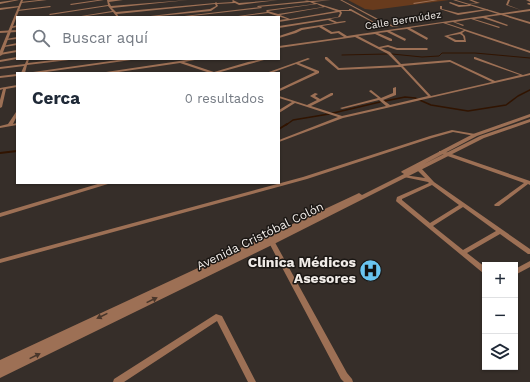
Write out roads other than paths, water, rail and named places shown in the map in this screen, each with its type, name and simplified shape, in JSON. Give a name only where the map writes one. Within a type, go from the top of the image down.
[{"type":"street","points":[[0,3],[46,0]]},
{"type":"street","points":[[69,6],[74,0]]},
{"type":"street","points":[[52,10],[103,0]]},
{"type":"street","points":[[79,16],[111,6],[115,0],[122,0]]},
{"type":"street","points":[[133,5],[133,2],[156,0]]},
{"type":"street","points":[[180,0],[187,6]]},
{"type":"street","points":[[50,14],[111,6],[187,0]]},
{"type":"street","points":[[59,16],[111,6],[220,0]]},
{"type":"street","points":[[246,0],[250,3]]},
{"type":"street","points":[[69,6],[179,7],[234,1],[239,4],[277,0]]},
{"type":"street","points":[[305,0],[339,11]]},
{"type":"street","points":[[234,12],[232,9],[330,0]]},
{"type":"street","points":[[341,0],[381,21],[367,23]]},
{"type":"street","points":[[414,3],[437,0]]},
{"type":"street","points":[[454,0],[530,23]]},
{"type":"street","points":[[450,3],[459,6],[478,3],[470,0]]},
{"type":"street","points":[[509,0],[508,6],[530,13]]},
{"type":"street","points":[[16,16],[21,1]]},
{"type":"street","points":[[153,16],[214,9],[217,6],[216,3]]},
{"type":"street","points":[[243,16],[316,4]]},
{"type":"street","points":[[196,5],[201,11]]},
{"type":"street","points":[[69,6],[72,14]]},
{"type":"street","points":[[111,6],[117,16]]},
{"type":"street","points":[[258,6],[278,16],[324,7]]},
{"type":"street","points":[[441,6],[441,9],[457,14],[487,10]]},
{"type":"street","points":[[0,9],[50,7]]},
{"type":"street","points":[[179,7],[183,13]]},
{"type":"street","points":[[353,7],[347,8],[373,22]]},
{"type":"street","points":[[194,16],[261,8]]},
{"type":"street","points":[[280,21],[351,10]]},
{"type":"street","name":"Calle Bermúdez","points":[[280,47],[530,10]]},
{"type":"street","points":[[280,28],[339,17],[341,13],[339,11]]},
{"type":"street","points":[[230,12],[236,16]]},
{"type":"street","points":[[466,13],[478,17]]},
{"type":"street","points":[[280,16],[302,23]]},
{"type":"street","points":[[482,17],[507,25]]},
{"type":"street","points":[[471,18],[499,27]]},
{"type":"street","points":[[328,19],[337,23]]},
{"type":"street","points":[[451,21],[463,25]]},
{"type":"street","points":[[280,37],[307,28],[345,22]]},
{"type":"street","points":[[382,22],[394,27],[406,28],[427,39]]},
{"type":"street","points":[[442,22],[530,52]]},
{"type":"street","points":[[0,54],[15,23]]},
{"type":"street","points":[[298,24],[307,28]]},
{"type":"street","points":[[12,27],[16,26]]},
{"type":"street","points":[[320,26],[333,33],[338,32],[347,37]]},
{"type":"street","points":[[461,33],[464,36],[465,41],[457,42],[445,36],[461,33],[464,30]]},
{"type":"street","points":[[0,32],[16,31]]},
{"type":"street","points":[[386,31],[405,40]]},
{"type":"street","points":[[333,33],[331,36],[335,39]]},
{"type":"street","points":[[376,33],[390,40]]},
{"type":"street","points":[[356,36],[381,47],[389,53],[430,96]]},
{"type":"street","points":[[7,39],[16,38]]},
{"type":"street","points":[[4,46],[16,44]]},
{"type":"street","points":[[381,47],[397,50],[427,49]]},
{"type":"street","points":[[0,54],[16,51]]},
{"type":"street","points":[[0,60],[16,58]]},
{"type":"street","points":[[326,58],[338,69],[450,61],[495,82]]},
{"type":"street","points":[[475,58],[523,75]]},
{"type":"street","points":[[271,72],[309,59]]},
{"type":"street","points":[[23,72],[28,60]]},
{"type":"street","points":[[0,68],[62,60]]},
{"type":"street","points":[[40,72],[125,60]]},
{"type":"street","points":[[176,60],[210,72]]},
{"type":"street","points":[[112,62],[114,72],[192,60]]},
{"type":"street","points":[[216,72],[263,60]]},
{"type":"street","points":[[280,90],[318,73],[296,64]]},
{"type":"street","points":[[280,141],[342,117],[530,74]]},
{"type":"street","points":[[0,78],[16,75]]},
{"type":"street","points":[[0,89],[16,86]]},
{"type":"street","points":[[0,107],[5,88]]},
{"type":"street","points":[[342,108],[395,94],[395,88]]},
{"type":"street","points":[[371,91],[389,106]]},
{"type":"street","points":[[316,94],[312,96],[320,100]]},
{"type":"street","points":[[308,106],[332,94]]},
{"type":"street","points":[[280,97],[342,117]]},
{"type":"street","points":[[280,111],[295,102]]},
{"type":"street","points":[[10,125],[16,115]]},
{"type":"street","name":"Avenida Cristóbal Colón","points":[[0,373],[419,169],[475,134],[530,115]]},
{"type":"street","name":"Avenida Cristóbal Colón","points":[[0,366],[271,240],[444,153],[482,137],[530,120]]},
{"type":"street","points":[[0,127],[16,124]]},
{"type":"street","points":[[0,261],[305,178],[431,137],[453,132],[475,134]]},
{"type":"street","points":[[444,153],[529,183]]},
{"type":"street","points":[[419,169],[431,182],[530,252]]},
{"type":"street","points":[[404,176],[431,182]]},
{"type":"street","points":[[431,182],[398,200],[482,269]]},
{"type":"street","points":[[497,205],[529,183]]},
{"type":"street","points":[[0,215],[103,184]]},
{"type":"street","points":[[429,226],[463,205]]},
{"type":"street","points":[[462,253],[500,231]]},
{"type":"street","points":[[271,240],[344,376],[349,382]]},
{"type":"street","points":[[518,270],[530,264]]},
{"type":"street","points":[[117,382],[216,317],[219,318],[252,382]]},
{"type":"waterway","points":[[392,54],[422,57],[439,56],[442,53],[475,53],[530,58]]},
{"type":"waterway","points":[[342,55],[387,54]]},
{"type":"waterway","points":[[385,101],[405,97],[415,98],[431,105],[468,111],[506,105],[518,96],[530,90]]},
{"type":"waterway","points":[[286,125],[293,120],[329,114],[380,102]]},
{"type":"waterway","points":[[280,128],[287,124]]},
{"type":"waterway","points":[[0,153],[16,151]]},
{"type":"place","name":"Clínica Médicos Asesores","points":[[371,270]]}]
